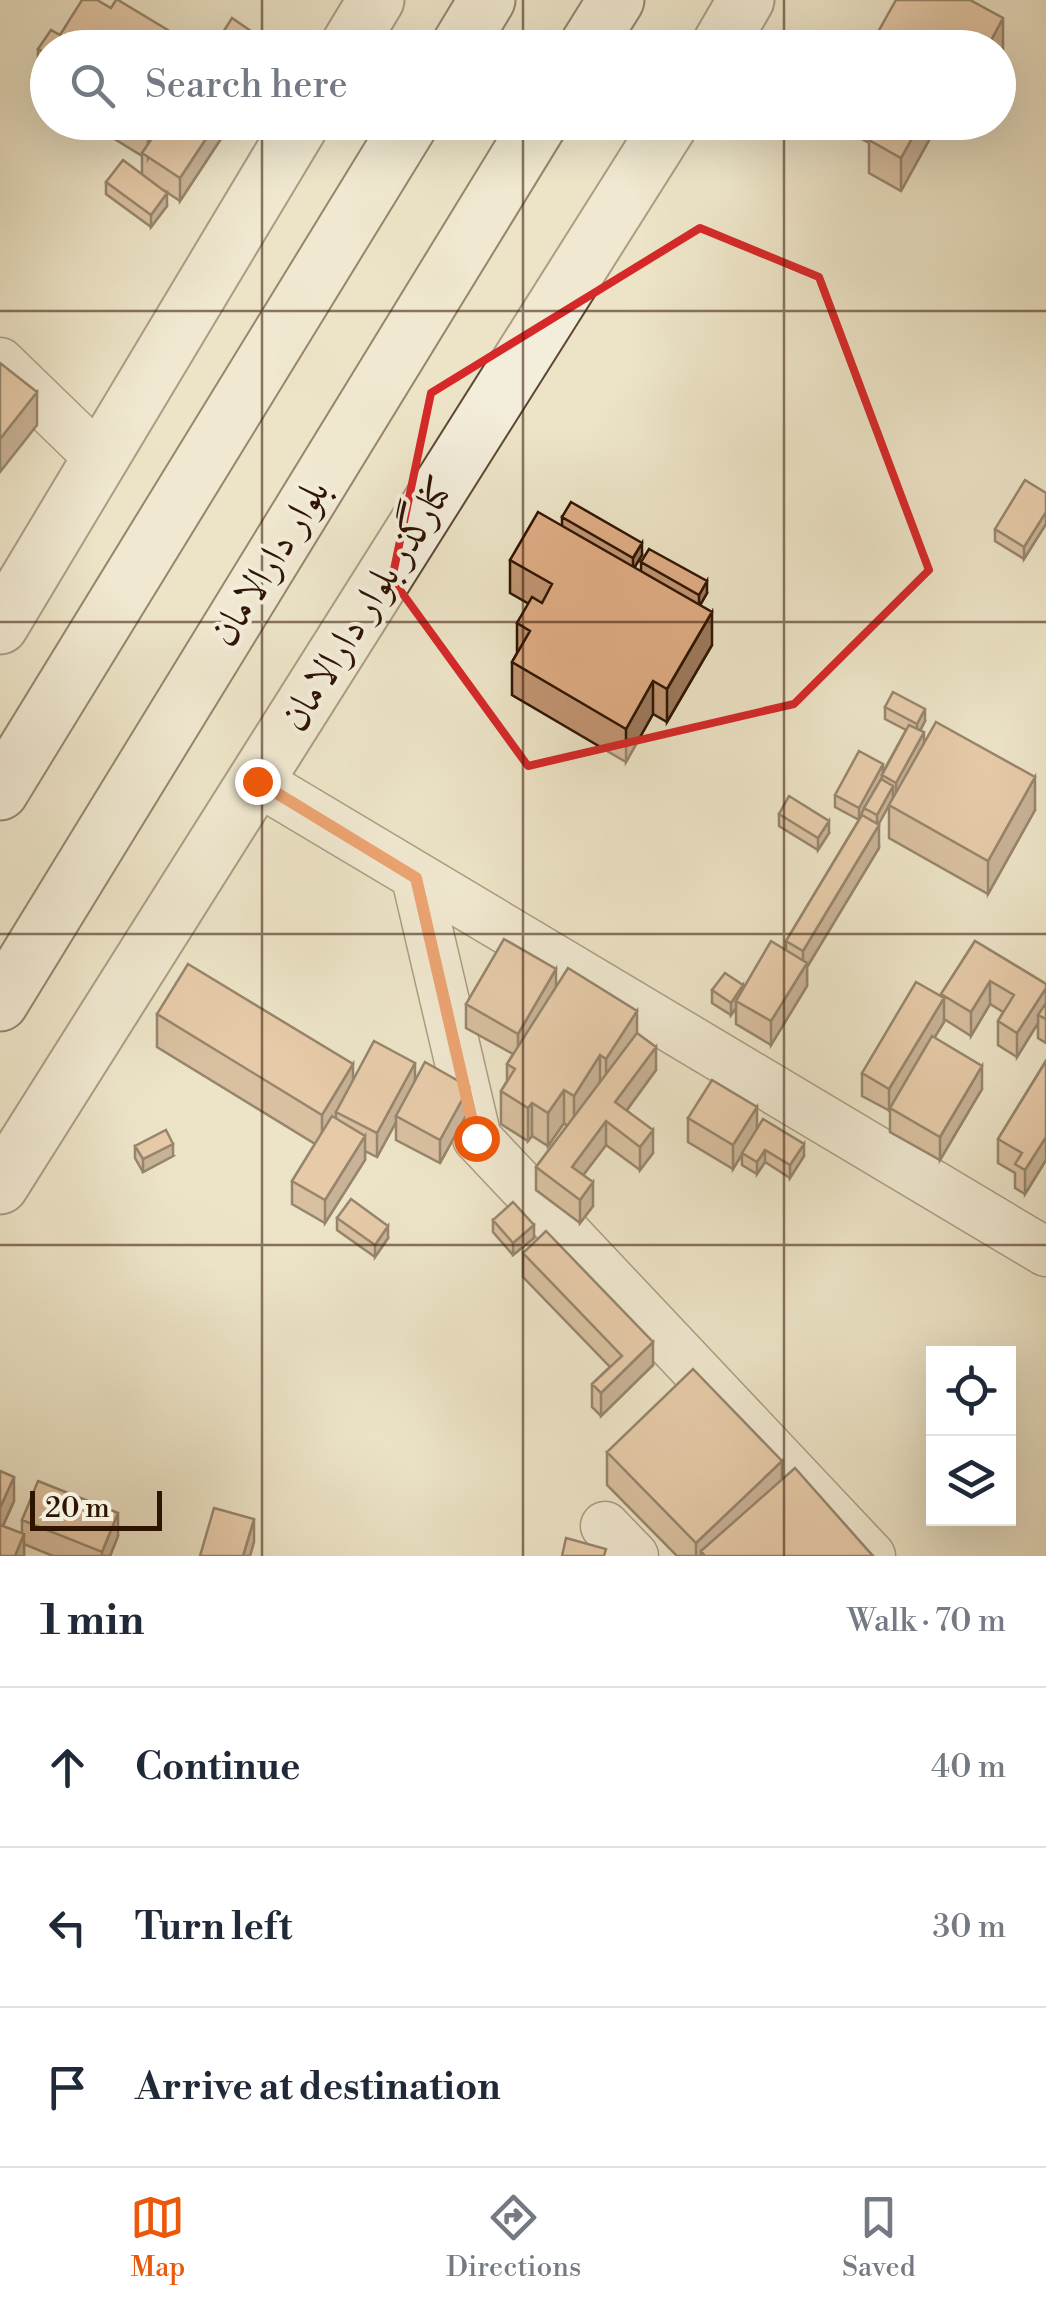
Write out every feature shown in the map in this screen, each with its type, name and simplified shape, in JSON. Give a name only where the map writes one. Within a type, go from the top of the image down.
[{"type":"street","points":[[358,30],[376,0]]},
{"type":"street","points":[[469,30],[487,0]]},
{"type":"street","points":[[597,30],[616,0]]},
{"type":"street","points":[[728,30],[746,0]]},
{"type":"street","points":[[0,626],[291,140]]},
{"type":"street","points":[[0,792],[401,140]]},
{"type":"street","name":"بلوار دارالامان","points":[[0,1003],[529,140]]},
{"type":"street","name":"کنارگذر بلوار دارالامان","points":[[0,1186],[660,140]]},
{"type":"street","points":[[0,362],[100,459]]},
{"type":"street","points":[[257,781],[416,878],[1039,1232]]},
{"type":"street","points":[[416,878],[476,1138],[871,1556]]},
{"type":"highlighted area","points":[[700,228],[819,277],[929,570],[794,704],[528,766],[392,579],[431,393]]},
{"type":"building","points":[[82,0],[97,0],[111,8],[118,0],[168,30],[63,30]]},
{"type":"building","points":[[896,0],[970,0],[1003,18],[997,30],[879,30]]},
{"type":"building","points":[[232,18],[250,30],[224,30]]},
{"type":"building","points":[[151,140],[205,140],[180,178],[142,153]]},
{"type":"building","points":[[869,140],[911,140],[901,158]]},
{"type":"building","points":[[123,160],[167,193],[151,215],[106,182]]},
{"type":"building","points":[[0,363],[37,392],[0,439]]},
{"type":"building","points":[[1025,480],[1046,493],[1046,512],[1024,547],[995,529]]},
{"type":"building","points":[[571,502],[642,543],[633,558],[562,517]]},
{"type":"building","points":[[538,512],[712,612],[667,689],[653,681],[626,729],[512,662],[530,631],[517,623],[532,597],[542,603],[552,584],[510,560]]},
{"type":"building","points":[[649,549],[707,581],[699,595],[641,562]]},
{"type":"building","points":[[893,692],[925,709],[917,724],[885,707]]},
{"type":"building","points":[[936,722],[1035,777],[988,861],[889,805]]},
{"type":"building","points":[[909,725],[924,732],[896,783],[882,775]]},
{"type":"building","points":[[859,751],[883,764],[859,808],[835,795]]},
{"type":"building","points":[[881,779],[893,786],[877,815],[864,808]]},
{"type":"building","points":[[789,796],[829,821],[818,838],[779,814]]},
{"type":"building","points":[[862,815],[879,825],[803,951],[786,941]]},
{"type":"building","points":[[504,939],[556,969],[518,1034],[466,1004]]},
{"type":"building","points":[[771,941],[807,963],[771,1021],[736,1001]]},
{"type":"building","points":[[975,941],[1046,984],[1017,1033],[998,1021],[1014,995],[990,981],[971,1012],[941,994]]},
{"type":"building","points":[[188,964],[353,1064],[322,1115],[157,1014]]},
{"type":"building","points":[[568,968],[637,1011],[606,1059],[600,1055],[574,1096],[564,1090],[548,1113],[532,1103],[528,1108],[501,1091],[515,1069],[507,1064]]},
{"type":"building","points":[[725,973],[743,985],[731,1003],[712,990]]},
{"type":"building","points":[[916,982],[944,998],[889,1089],[862,1073]]},
{"type":"building","points":[[1046,1003],[1046,1019],[1038,1015]]},
{"type":"building","points":[[637,1033],[656,1047],[615,1102],[653,1130],[640,1147],[606,1121],[572,1167],[593,1182],[580,1200],[536,1167]]},
{"type":"building","points":[[932,1036],[982,1066],[940,1137],[890,1108]]},
{"type":"building","points":[[374,1041],[415,1063],[377,1133],[336,1112]]},
{"type":"building","points":[[1046,1061],[1046,1137],[1025,1170],[1015,1164],[1022,1153],[998,1139]]},
{"type":"building","points":[[425,1062],[469,1087],[440,1140],[396,1116]]},
{"type":"building","points":[[712,1080],[757,1107],[733,1145],[688,1118]]},
{"type":"building","points":[[332,1116],[365,1136],[325,1200],[292,1181]]},
{"type":"building","points":[[763,1119],[804,1144],[790,1165],[765,1150],[757,1162],[742,1153]]},
{"type":"building","points":[[166,1130],[173,1144],[143,1159],[135,1146]]},
{"type":"building","points":[[351,1199],[388,1226],[375,1245],[337,1218]]},
{"type":"building","points":[[513,1202],[534,1225],[513,1243],[493,1220]]},
{"type":"building","points":[[546,1231],[653,1342],[601,1393],[592,1384],[622,1356],[523,1253]]},
{"type":"building","points":[[693,1369],[782,1461],[696,1543],[607,1452]]},
{"type":"building","points":[[795,1468],[873,1556],[705,1556],[701,1551]]},
{"type":"building","points":[[0,1471],[14,1477],[0,1508]]},
{"type":"building","points":[[38,1481],[118,1513],[102,1552],[22,1520]]},
{"type":"building","points":[[214,1508],[254,1519],[243,1556],[200,1556]]},
{"type":"building","points":[[0,1525],[24,1534],[15,1556],[0,1556]]},
{"type":"building","points":[[566,1538],[606,1549],[604,1556],[562,1556]]},
{"type":"route","points":[[257,781],[416,878],[476,1138]]}]
